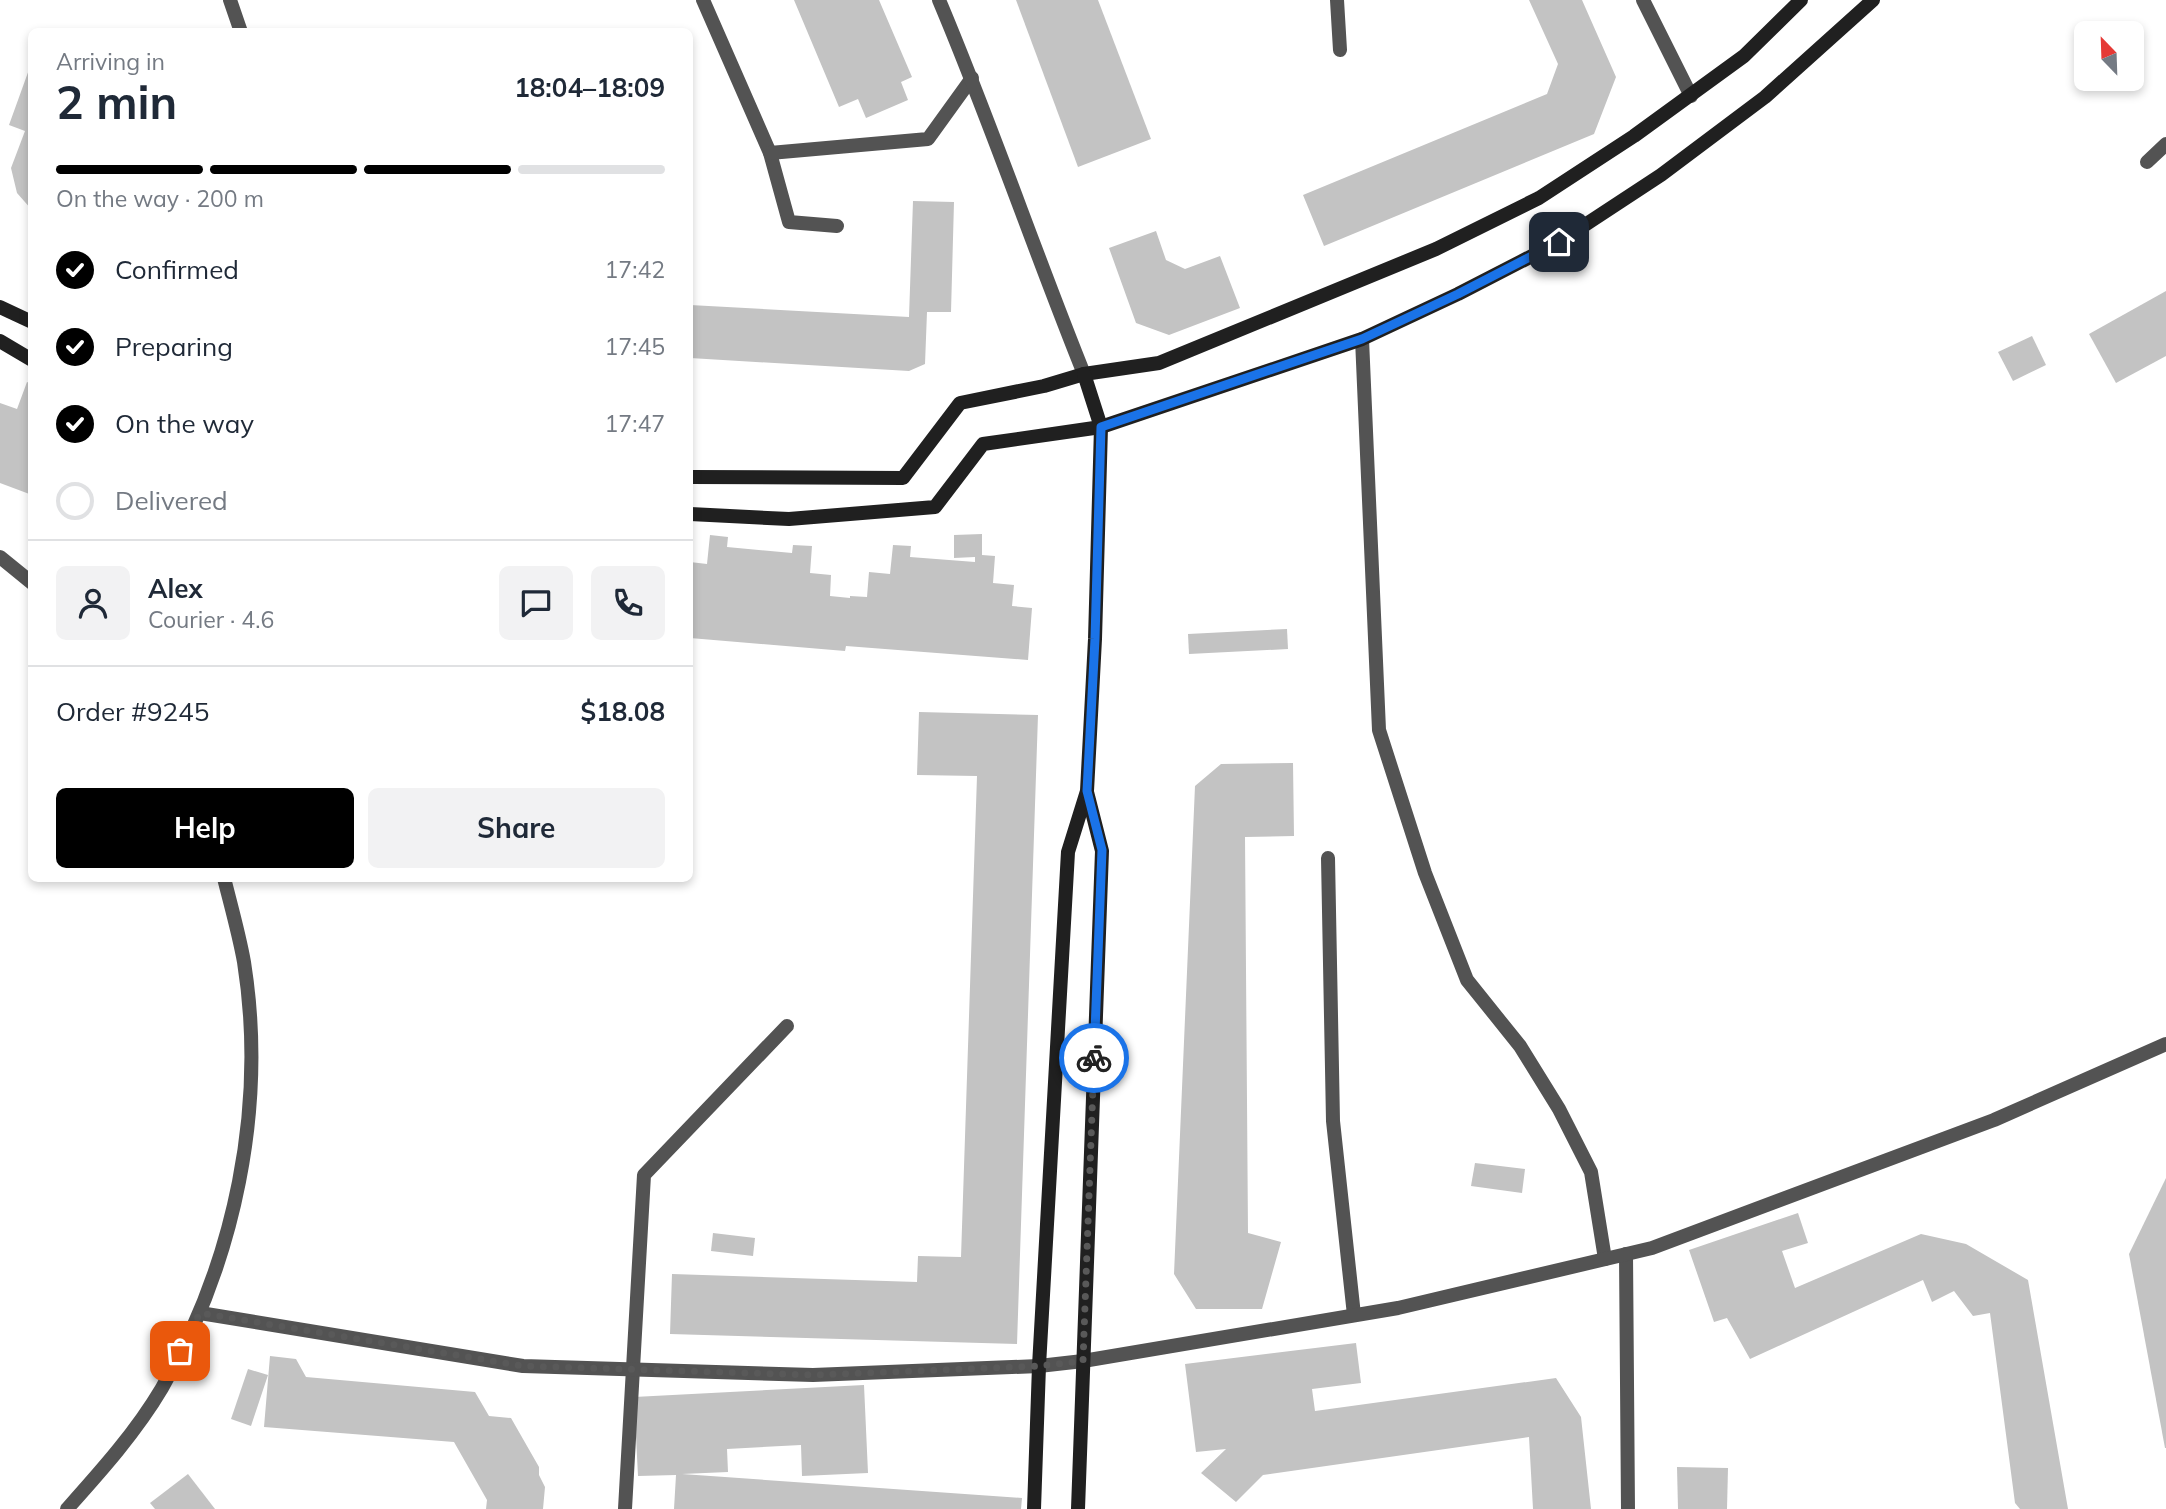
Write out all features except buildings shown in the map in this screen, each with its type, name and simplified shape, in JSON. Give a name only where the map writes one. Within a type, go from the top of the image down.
[{"type":"main road","points":[[693,477],[903,478],[960,403],[1044,386],[1084,374],[1159,363],[1436,249],[1539,198],[1691,96],[1744,56],[1801,0]]},
{"type":"main road","points":[[693,514],[789,519],[935,507],[983,444],[1101,427],[1362,339],[1559,242],[1661,175],[1765,97],[1872,0]]},
{"type":"main road","points":[[0,307],[28,320]]},
{"type":"main road","points":[[0,341],[28,358]]},
{"type":"main road","points":[[1034,1509],[1039,1366],[1068,852],[1087,791],[1095,639],[1101,427],[1084,374]]},
{"type":"main road","points":[[1078,1509],[1102,850],[1087,791]]},
{"type":"street","points":[[230,0],[240,28]]},
{"type":"street","points":[[703,0],[770,153],[789,222],[837,226]]},
{"type":"street","points":[[939,0],[972,78],[1036,254],[1084,374]]},
{"type":"street","points":[[1337,0],[1340,50]]},
{"type":"street","points":[[1643,0],[1691,96]]},
{"type":"street","points":[[770,153],[928,139],[972,78]]},
{"type":"street","points":[[2147,162],[2166,144]]},
{"type":"street","points":[[1362,339],[1379,730],[1425,873],[1467,981],[1520,1046],[1559,1108],[1591,1172],[1605,1259]]},
{"type":"street","points":[[0,557],[28,580]]},
{"type":"street","points":[[1328,858],[1334,1121],[1354,1315]]},
{"type":"street","points":[[67,1509],[113,1458],[161,1388],[200,1313],[229,1228],[247,1140],[251,1051],[244,962],[225,882]]},
{"type":"street","points":[[625,1509],[644,1175],[787,1026]]},
{"type":"street","points":[[200,1313],[523,1366],[813,1375],[1039,1366],[1083,1361],[1398,1308],[1652,1248],[1994,1120],[2166,1044]]},
{"type":"street","points":[[1626,1254],[1628,1509]]},
{"type":"way so far","points":[[180,1351],[200,1313],[523,1366],[813,1375],[1039,1366],[1083,1361],[1094,1058]]},
{"type":"route","points":[[1094,1058],[1102,850],[1087,791],[1095,639],[1101,427],[1362,339],[1559,242]]}]
